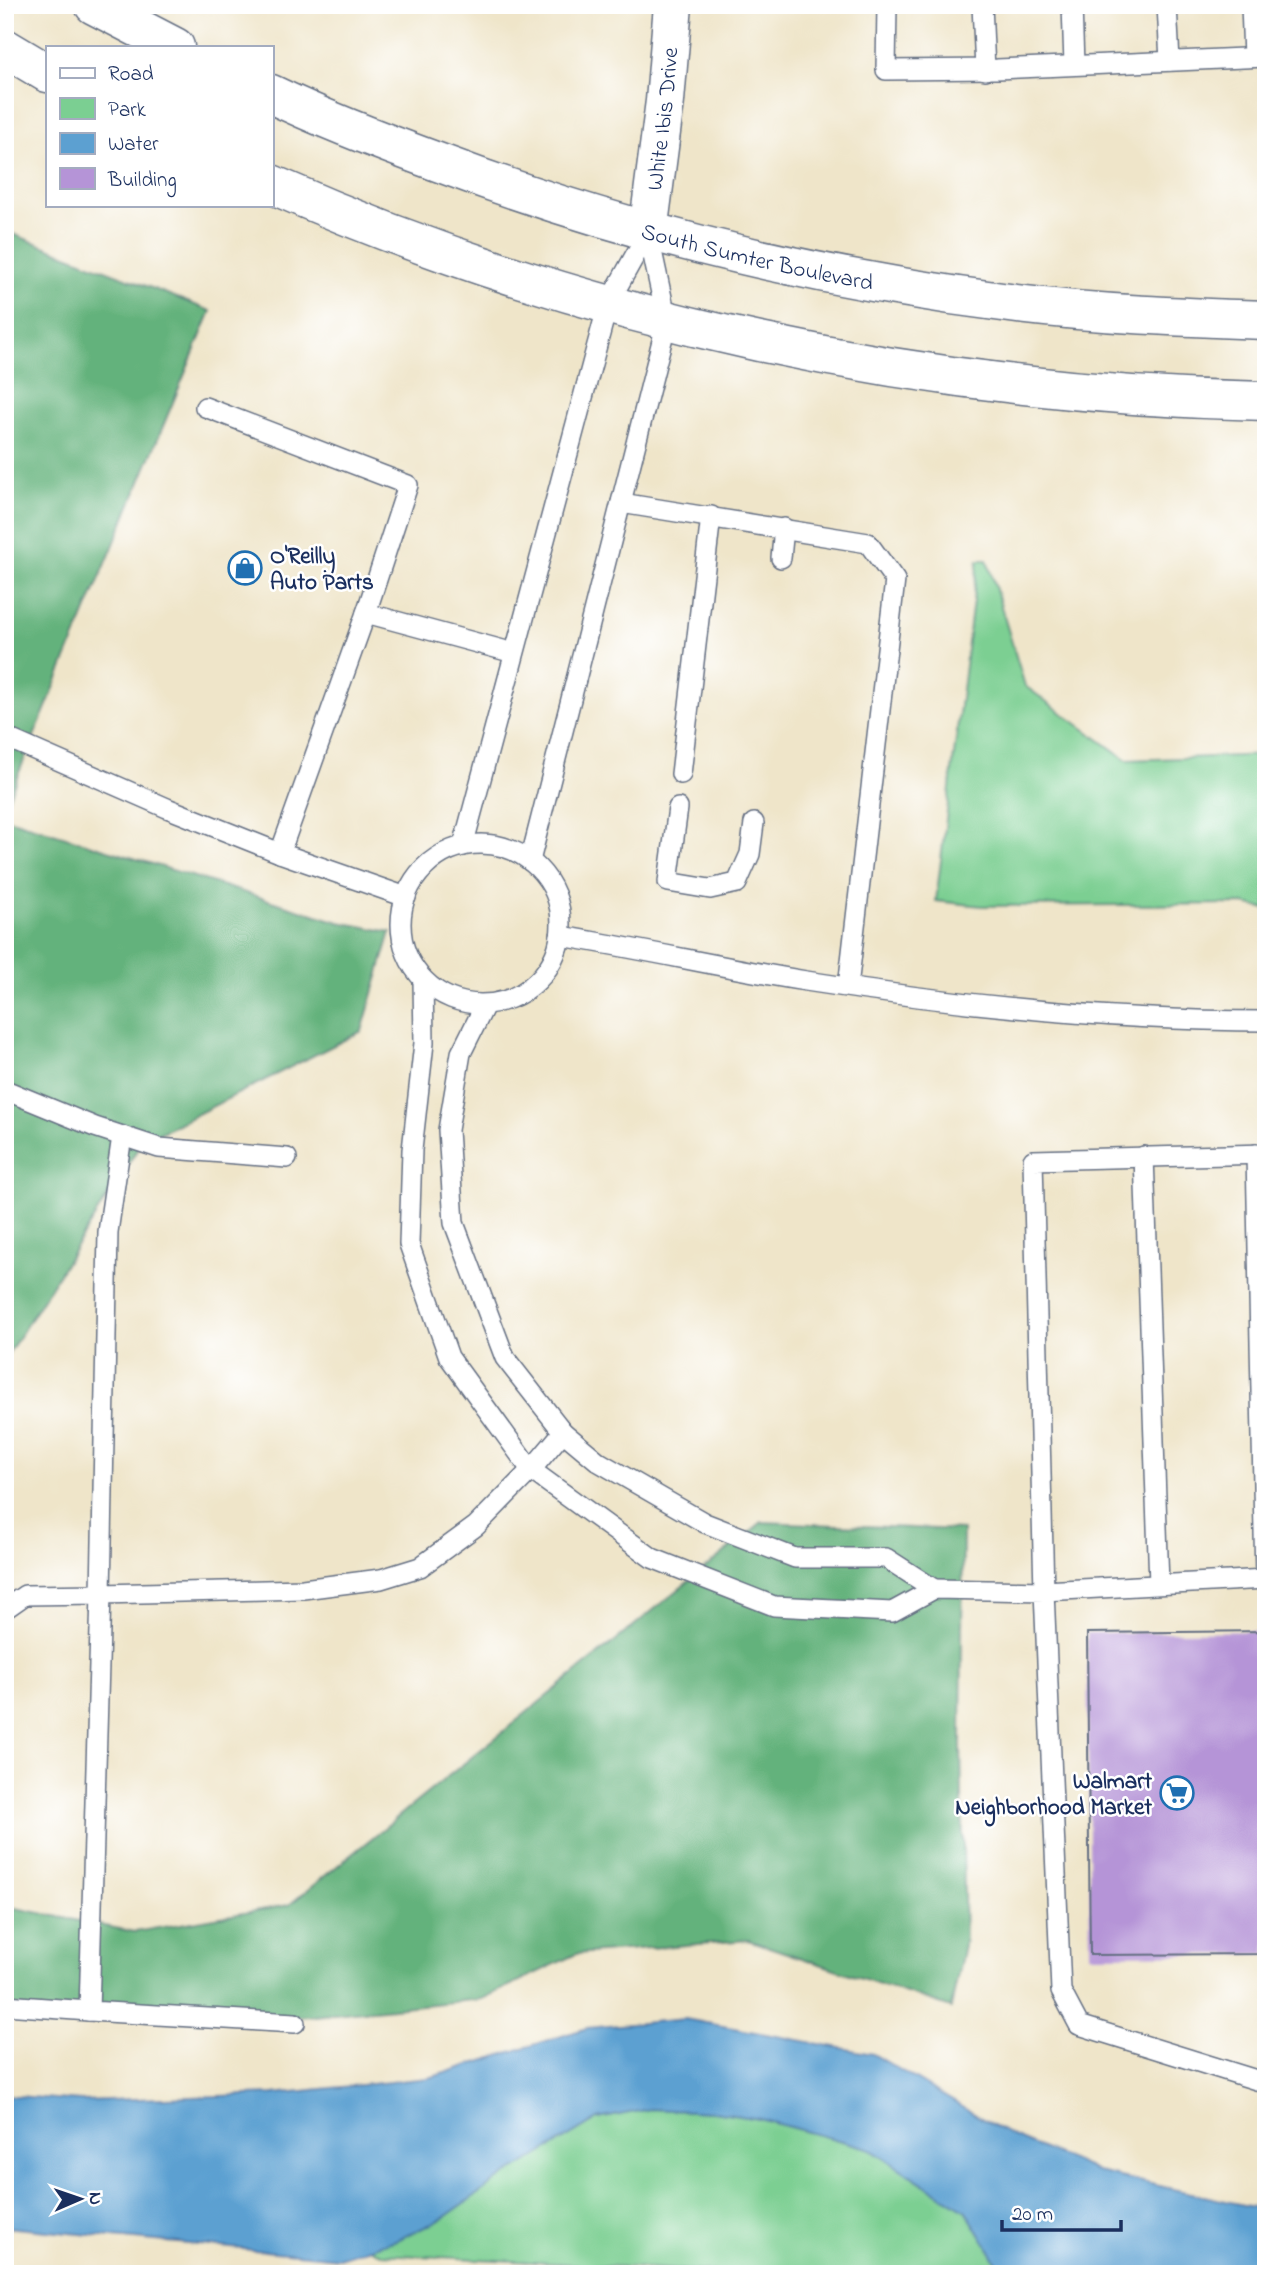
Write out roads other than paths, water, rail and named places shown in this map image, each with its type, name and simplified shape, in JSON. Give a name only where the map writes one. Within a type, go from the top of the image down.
[{"type":"main road","points":[[94,5],[173,46]]},
{"type":"main road","name":"White Ibis Drive","points":[[648,232],[665,101],[673,5]]},
{"type":"main road","points":[[5,48],[46,71]]},
{"type":"main road","name":"South Sumter Boulevard","points":[[273,95],[335,122],[520,193],[648,232],[770,263],[895,287],[1032,305],[1149,316],[1266,320]]},
{"type":"main road","points":[[273,185],[381,229],[520,279],[667,321],[775,346],[942,375],[1045,388],[1266,401]]},
{"type":"lane","points":[[887,5],[886,70],[985,70],[1260,57],[1251,5]]},
{"type":"lane","points":[[982,5],[985,70]]},
{"type":"lane","points":[[1072,5],[1074,65]]},
{"type":"lane","points":[[1167,5],[1170,61]]},
{"type":"lane","points":[[463,846],[608,304],[648,232]]},
{"type":"lane","points":[[530,861],[667,321],[648,232]]},
{"type":"lane","points":[[205,407],[408,485],[366,613],[280,853]]},
{"type":"lane","points":[[621,503],[868,543],[895,580],[848,987]]},
{"type":"lane","points":[[681,774],[711,516]]},
{"type":"lane","points":[[781,558],[784,528]]},
{"type":"lane","points":[[366,613],[513,653]]},
{"type":"lane","points":[[5,737],[167,808],[280,853],[405,897]]},
{"type":"lane","points":[[677,807],[668,882],[710,889],[737,883],[750,855],[754,823]]},
{"type":"lane","points":[[487,844],[510,849],[530,861],[545,876],[555,895],[560,915],[560,936],[551,963],[534,984],[512,999],[485,1005],[462,1003],[441,994],[423,980],[410,962],[402,941],[401,919],[405,897],[419,873],[438,856],[463,846],[487,844]]},
{"type":"lane","points":[[560,936],[848,987],[926,998],[1085,1014],[1266,1021]]},
{"type":"lane","points":[[423,980],[425,1043],[412,1150],[409,1244],[449,1357],[531,1470],[652,1558],[775,1606],[892,1612],[934,1589],[1044,1591],[1266,1579],[1261,1154],[1033,1160],[1044,1591],[1061,1991],[1079,2025],[1266,2083]]},
{"type":"lane","points":[[485,1005],[461,1053],[448,1130],[454,1223],[505,1358],[563,1433],[599,1462],[705,1523],[794,1558],[886,1559],[934,1589]]},
{"type":"lane","points":[[5,1090],[159,1149],[287,1158]]},
{"type":"lane","points":[[89,2011],[108,1232],[122,1136]]},
{"type":"lane","points":[[1144,1156],[1159,1584]]},
{"type":"lane","points":[[5,1609],[25,1595],[303,1589],[381,1579],[420,1567],[476,1526],[563,1433]]},
{"type":"lane","points":[[5,2005],[295,2023]]},
{"type":"water","points":[[685,2019],[873,2054],[1010,2135],[1102,2173],[1266,2210],[1266,2274],[1004,2274],[966,2211],[868,2148],[760,2119],[713,2112],[650,2109],[598,2119],[496,2181],[442,2219],[399,2239],[339,2258],[5,2227],[5,2095],[81,2101],[273,2094],[429,2078],[587,2028]]},
{"type":"place","name":"O'Reilly Auto Parts","points":[[245,568]]},
{"type":"place","name":"Walmart Neighborhood Market","points":[[1177,1793]]}]
